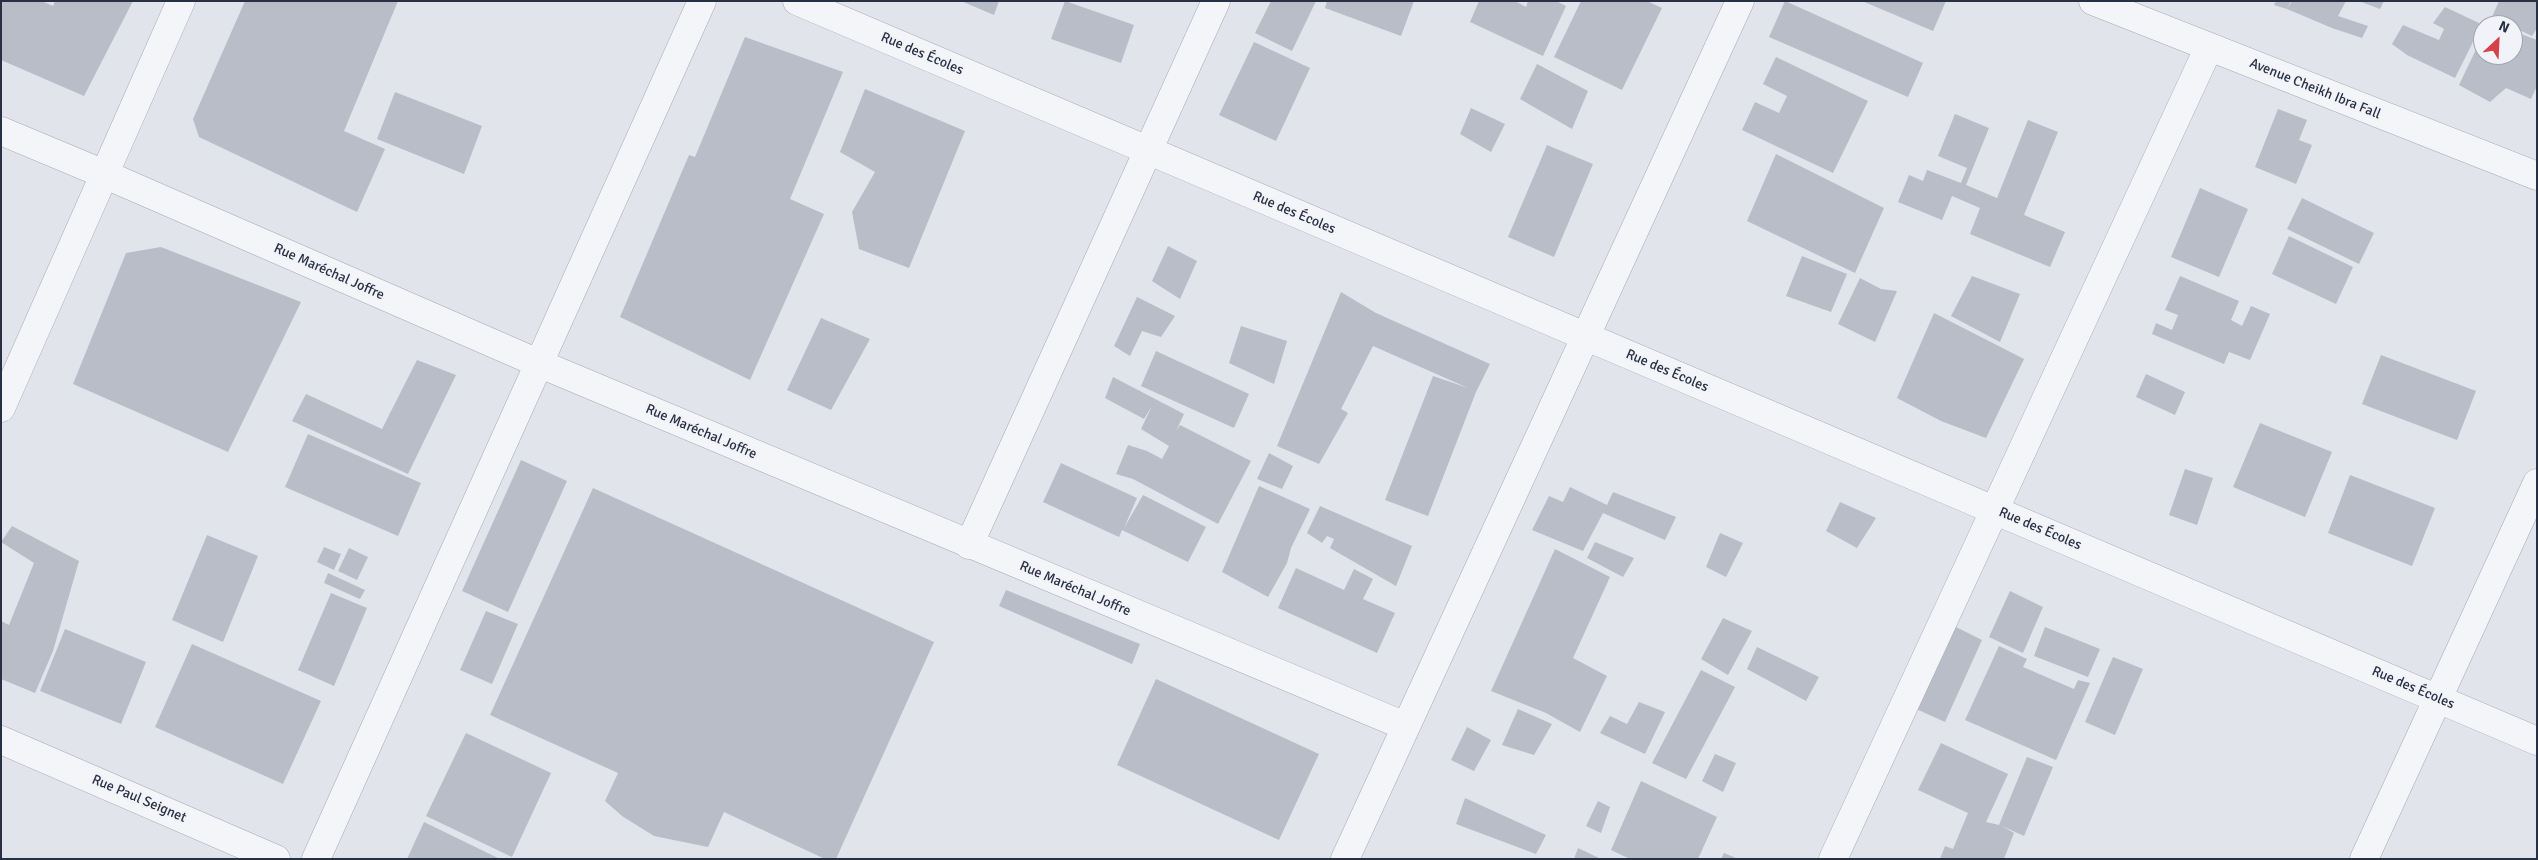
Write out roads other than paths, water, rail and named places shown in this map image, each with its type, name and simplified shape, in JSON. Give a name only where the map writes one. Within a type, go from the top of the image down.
[{"type":"street","points":[[1,408],[181,1]]},
{"type":"street","points":[[316,859],[702,1]]},
{"type":"street","name":"Rue des Écoles","points":[[798,1],[2537,741]]},
{"type":"street","points":[[968,545],[1216,1]]},
{"type":"street","points":[[1345,859],[1740,1]]},
{"type":"street","name":"Avenue Cheikh Ibra Fall","points":[[2093,1],[2537,176]]},
{"type":"street","points":[[1833,859],[2209,47]]},
{"type":"street","name":"Rue Maréchal Joffre","points":[[1,131],[538,363],[968,545],[1405,726]]},
{"type":"street","points":[[2364,859],[2537,483]]},
{"type":"street","name":"Rue Paul Seignet","points":[[1,740],[276,859]]}]
